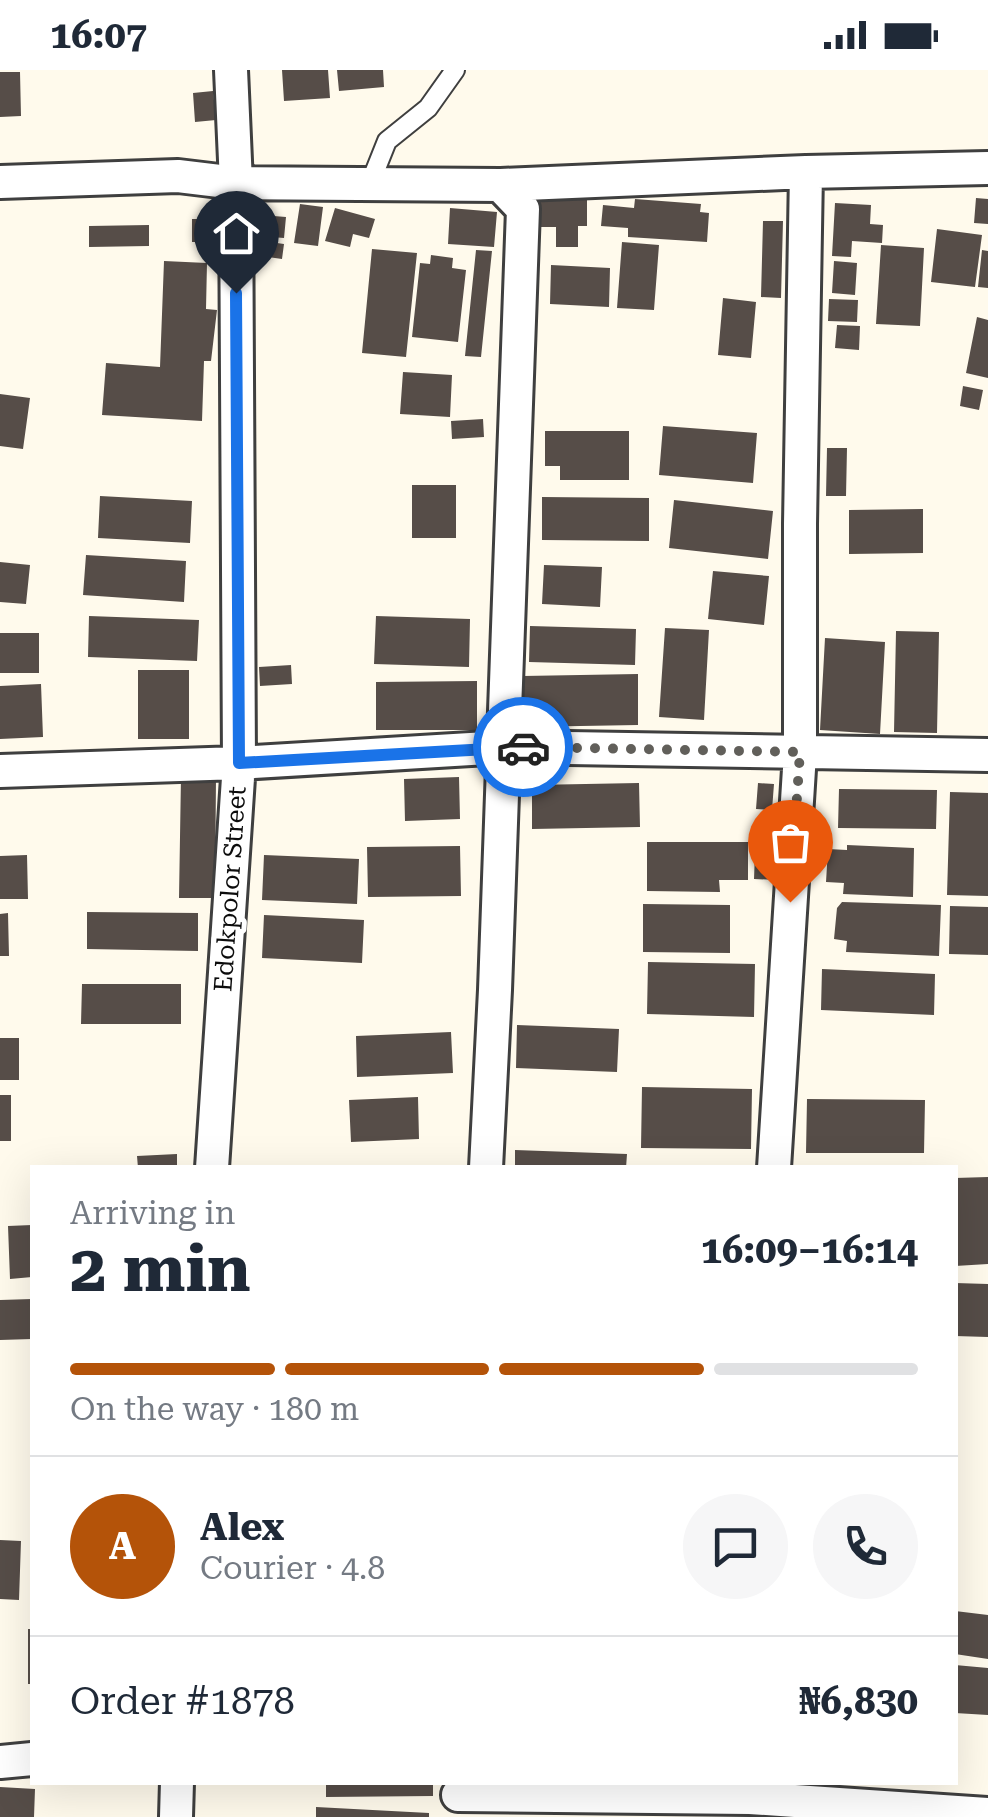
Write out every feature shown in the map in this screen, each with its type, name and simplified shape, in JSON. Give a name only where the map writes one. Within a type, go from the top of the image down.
[{"type":"street","name":"Edokpolor Street","points":[[212,1165],[239,763],[236,183],[231,70]]},
{"type":"street","points":[[0,182],[178,176],[236,183],[502,185],[988,168]]},
{"type":"street","points":[[774,1165],[800,752],[806,172]]},
{"type":"street","points":[[486,1165],[523,209],[502,185]]},
{"type":"street","points":[[0,772],[504,747],[988,756]]},
{"type":"street","points":[[0,1762],[30,1759]]},
{"type":"street","points":[[176,1817],[177,1785]]},
{"type":"street","points":[[458,1798],[750,1799],[988,1814]]},
{"type":"lane","points":[[370,186],[386,141],[428,108],[455,70]]},
{"type":"building","points":[[282,70],[328,70],[330,98],[284,101]]},
{"type":"building","points":[[337,70],[383,70],[384,87],[339,91]]},
{"type":"building","points":[[0,72],[20,72],[21,116],[0,117]]},
{"type":"building","points":[[213,91],[216,120],[195,122],[193,93]]},
{"type":"building","points":[[536,197],[587,198],[587,226],[578,226],[578,247],[556,247],[556,227],[536,227]]},
{"type":"building","points":[[976,198],[988,199],[988,224],[974,223]]},
{"type":"building","points":[[635,199],[701,204],[700,212],[709,213],[707,242],[628,237],[628,228],[601,226],[603,205],[634,208]]},
{"type":"building","points":[[835,203],[871,205],[870,224],[883,225],[882,243],[852,241],[851,257],[832,256]]},
{"type":"building","points":[[300,204],[323,207],[318,246],[294,243]]},
{"type":"building","points":[[335,208],[375,219],[369,238],[353,234],[350,247],[325,241]]},
{"type":"building","points":[[450,208],[497,212],[494,247],[448,244]]},
{"type":"building","points":[[261,215],[286,217],[284,238],[259,236]]},
{"type":"building","points":[[192,219],[212,219],[212,242],[192,242]]},
{"type":"building","points":[[763,221],[783,221],[781,298],[761,297]]},
{"type":"building","points":[[149,225],[149,246],[89,247],[89,226]]},
{"type":"building","points":[[937,229],[982,235],[975,287],[931,282]]},
{"type":"building","points":[[263,241],[284,244],[282,259],[261,256]]},
{"type":"building","points":[[622,242],[659,245],[654,310],[617,308]]},
{"type":"building","points":[[881,245],[924,248],[920,326],[876,324]]},
{"type":"building","points":[[372,249],[417,253],[406,357],[362,353]]},
{"type":"building","points":[[476,250],[492,251],[481,357],[465,356]]},
{"type":"building","points":[[982,250],[988,251],[988,288],[978,287]]},
{"type":"building","points":[[431,255],[453,258],[452,268],[466,270],[458,342],[412,337],[420,263],[430,264]]},
{"type":"building","points":[[164,261],[207,263],[206,309],[217,310],[211,361],[204,361],[202,421],[102,415],[106,363],[160,367]]},
{"type":"building","points":[[834,261],[857,263],[855,295],[832,293]]},
{"type":"building","points":[[551,265],[610,268],[609,307],[550,304]]},
{"type":"building","points":[[723,298],[756,302],[751,358],[718,355]]},
{"type":"building","points":[[829,299],[858,300],[857,322],[828,321]]},
{"type":"building","points":[[977,317],[988,320],[988,378],[966,373]]},
{"type":"building","points":[[837,325],[860,326],[859,350],[835,348]]},
{"type":"building","points":[[403,372],[452,375],[450,417],[400,414]]},
{"type":"building","points":[[963,386],[983,390],[979,410],[960,406]]},
{"type":"building","points":[[0,394],[30,398],[23,449],[0,446]]},
{"type":"building","points":[[483,419],[484,437],[452,439],[451,421]]},
{"type":"building","points":[[663,426],[757,433],[753,483],[659,475]]},
{"type":"building","points":[[545,431],[629,431],[629,480],[560,480],[560,466],[545,466]]},
{"type":"building","points":[[827,448],[847,448],[846,496],[826,496]]},
{"type":"building","points":[[412,485],[456,485],[456,538],[412,538]]},
{"type":"building","points":[[100,496],[192,501],[190,543],[98,538]]},
{"type":"building","points":[[542,497],[649,498],[649,541],[542,540]]},
{"type":"building","points":[[674,500],[773,511],[768,559],[669,548]]},
{"type":"building","points":[[923,509],[923,553],[849,554],[849,510]]},
{"type":"building","points":[[86,555],[186,561],[184,602],[83,595]]},
{"type":"building","points":[[0,562],[30,565],[26,604],[0,602]]},
{"type":"building","points":[[544,565],[602,567],[600,607],[542,604]]},
{"type":"building","points":[[713,571],[769,576],[764,625],[708,619]]},
{"type":"building","points":[[89,616],[199,620],[197,661],[88,657]]},
{"type":"building","points":[[376,616],[470,619],[469,667],[374,664]]},
{"type":"building","points":[[530,626],[636,629],[635,665],[529,662]]},
{"type":"building","points":[[665,628],[709,630],[704,720],[659,717]]},
{"type":"building","points":[[896,631],[939,632],[937,733],[894,732]]},
{"type":"building","points":[[0,633],[39,633],[39,673],[0,673]]},
{"type":"building","points":[[825,638],[885,642],[880,734],[820,730]]},
{"type":"building","points":[[291,665],[292,684],[260,686],[259,667]]},
{"type":"building","points":[[138,670],[189,670],[189,739],[138,739]]},
{"type":"building","points":[[638,674],[638,725],[523,727],[523,676]]},
{"type":"building","points":[[477,681],[477,730],[376,730],[376,682]]},
{"type":"building","points":[[41,684],[43,737],[0,739],[0,686]]},
{"type":"building","points":[[181,776],[216,776],[215,898],[179,898]]},
{"type":"building","points":[[459,777],[460,819],[405,821],[404,779]]},
{"type":"building","points":[[639,783],[640,827],[532,829],[532,785]]},
{"type":"building","points":[[758,783],[774,784],[772,810],[756,809]]},
{"type":"building","points":[[839,789],[937,790],[936,829],[838,828]]},
{"type":"building","points":[[950,792],[988,793],[988,896],[947,895]]},
{"type":"building","points":[[756,826],[778,827],[777,880],[754,879]]},
{"type":"building","points":[[647,842],[748,842],[748,880],[719,880],[720,892],[647,891]]},
{"type":"building","points":[[847,845],[914,848],[913,897],[843,894],[844,883],[826,882],[828,849],[847,850]]},
{"type":"building","points":[[460,846],[461,896],[368,897],[367,847]]},
{"type":"building","points":[[27,855],[28,899],[0,899],[0,856]]},
{"type":"building","points":[[264,855],[359,859],[357,904],[262,900]]},
{"type":"building","points":[[842,902],[941,905],[939,956],[846,952],[847,941],[834,939],[837,908]]},
{"type":"building","points":[[643,904],[730,905],[730,953],[643,952]]},
{"type":"building","points":[[950,906],[988,907],[988,955],[949,954]]},
{"type":"building","points":[[87,912],[198,913],[198,951],[87,949]]},
{"type":"building","points":[[8,913],[9,956],[0,956],[0,914]]},
{"type":"building","points":[[264,915],[364,920],[362,963],[262,958]]},
{"type":"building","points":[[648,962],[755,964],[754,1017],[647,1014]]},
{"type":"building","points":[[822,969],[935,974],[934,1015],[821,1010]]},
{"type":"building","points":[[82,984],[181,984],[181,1024],[81,1024]]},
{"type":"building","points":[[517,1025],[619,1029],[617,1072],[516,1068]]},
{"type":"building","points":[[451,1032],[453,1073],[357,1077],[356,1036]]},
{"type":"building","points":[[0,1038],[19,1038],[19,1080],[0,1080]]},
{"type":"building","points":[[642,1087],[752,1089],[751,1149],[641,1148]]},
{"type":"building","points":[[0,1095],[11,1095],[11,1141],[0,1141]]},
{"type":"building","points":[[418,1097],[419,1139],[351,1142],[349,1100]]},
{"type":"building","points":[[807,1099],[925,1100],[924,1153],[806,1153]]},
{"type":"building","points":[[515,1150],[627,1154],[626,1165],[515,1165]]},
{"type":"building","points":[[177,1154],[177,1165],[138,1165],[137,1156]]},
{"type":"building","points":[[988,1177],[988,1264],[958,1266],[958,1178]]},
{"type":"building","points":[[30,1225],[30,1277],[10,1279],[8,1226]]},
{"type":"building","points":[[958,1283],[988,1284],[988,1337],[958,1336]]},
{"type":"building","points":[[30,1299],[30,1339],[0,1340],[0,1300]]},
{"type":"building","points":[[0,1540],[21,1541],[19,1600],[0,1599]]},
{"type":"building","points":[[958,1611],[988,1615],[988,1659],[958,1654]]},
{"type":"building","points":[[28,1629],[30,1629],[30,1684]]},
{"type":"building","points":[[958,1665],[988,1668],[988,1715],[958,1713]]},
{"type":"building","points":[[326,1785],[433,1785],[433,1796],[326,1797]]},
{"type":"building","points":[[0,1787],[35,1789],[34,1817],[0,1817]]},
{"type":"building","points":[[316,1807],[429,1813],[429,1817],[316,1817]]},
{"type":"way so far","points":[[523,747],[800,752],[790,902]]},
{"type":"route","points":[[236,293],[239,763],[523,747]]}]
